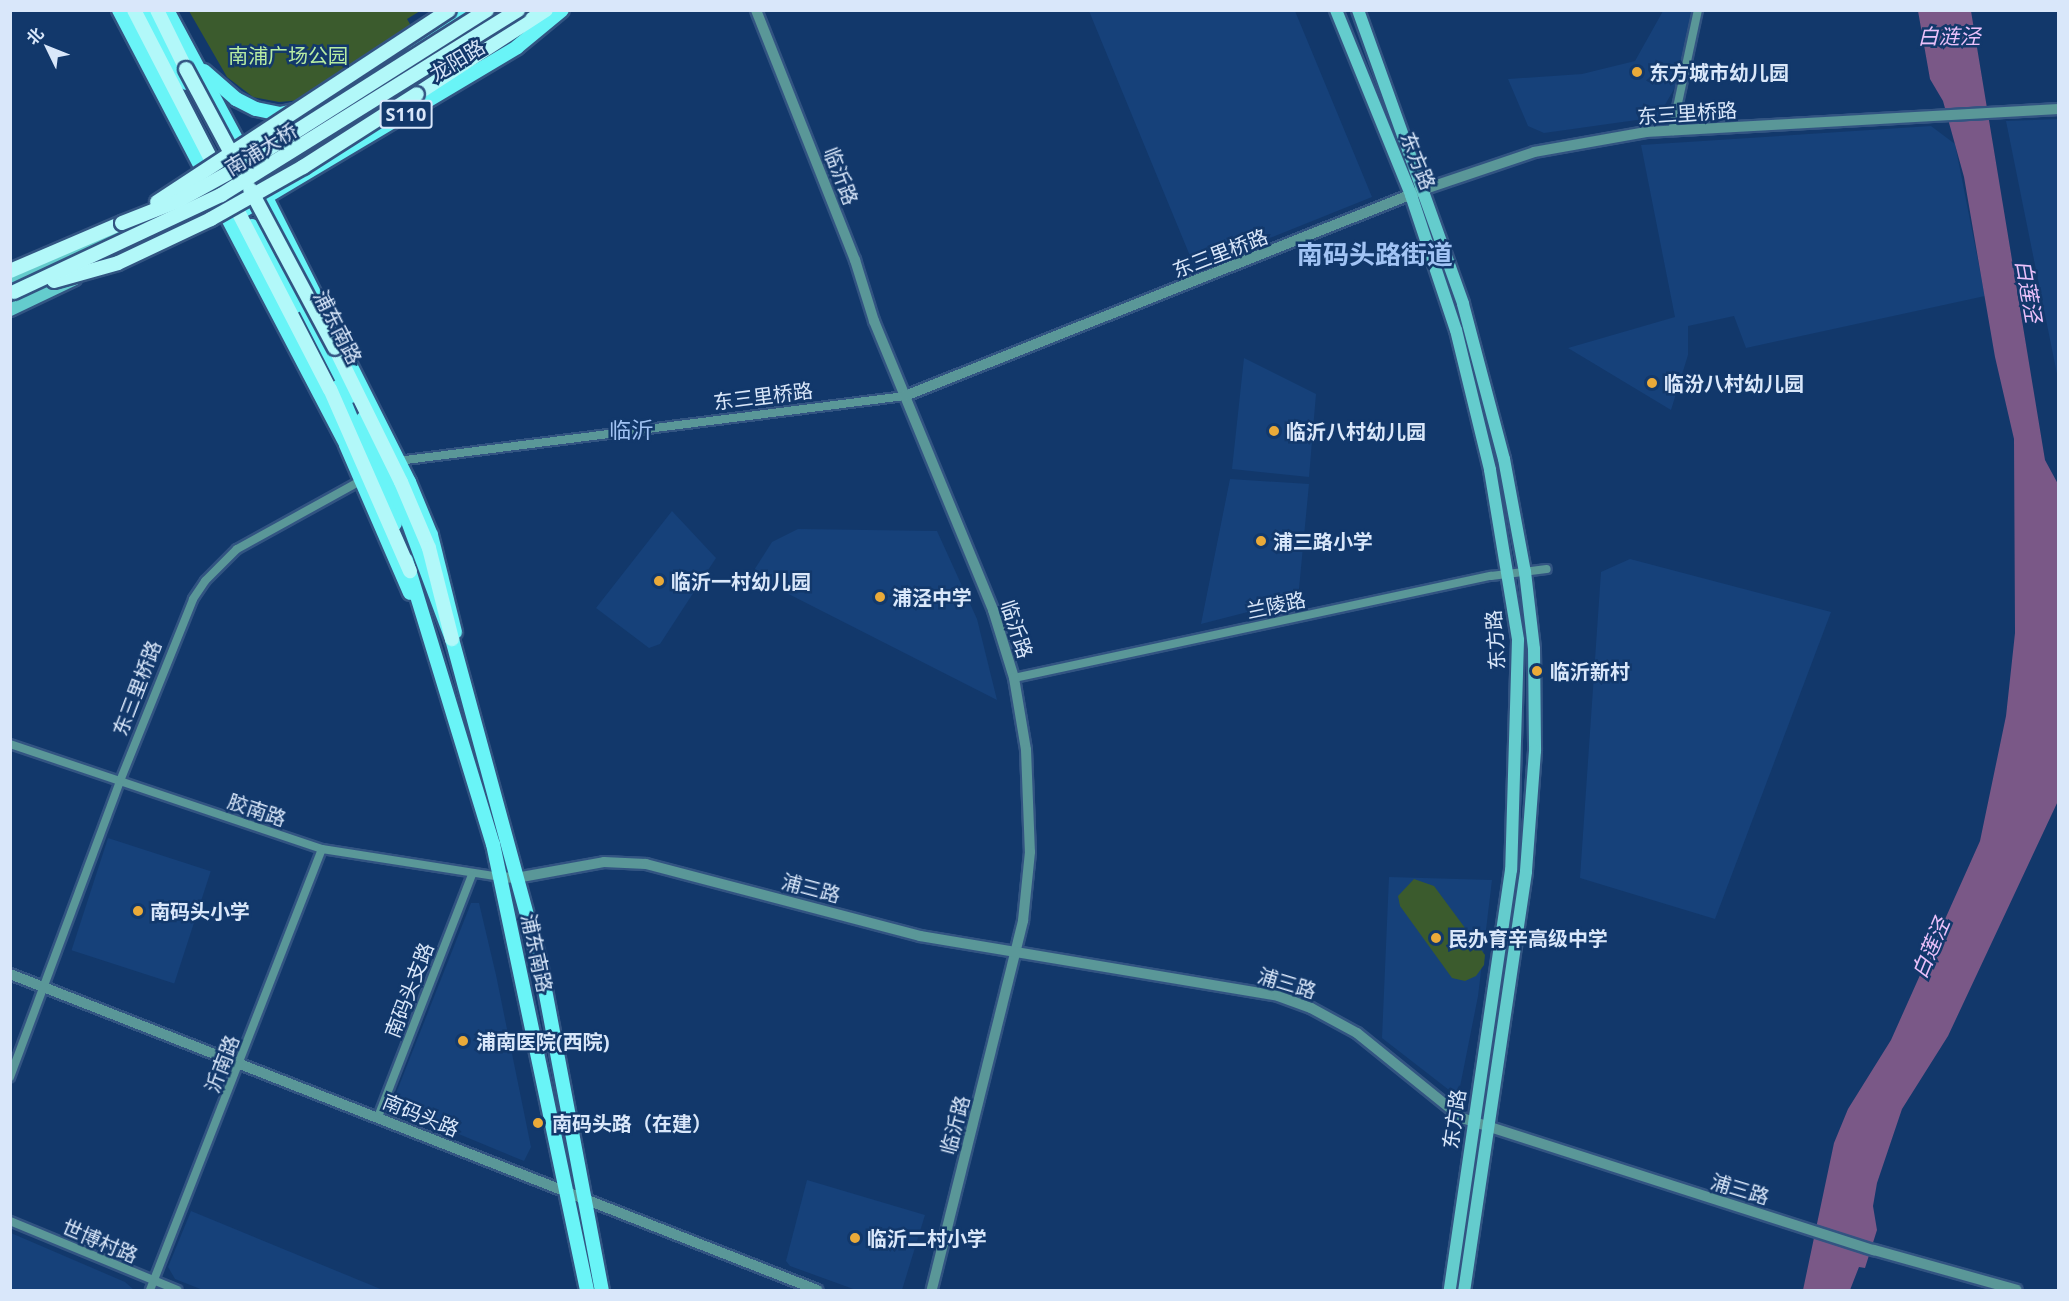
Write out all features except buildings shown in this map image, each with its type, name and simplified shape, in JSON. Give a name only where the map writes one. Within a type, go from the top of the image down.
[{"type":"highway","points":[[134,10],[295,319],[347,426],[410,571]]},
{"type":"highway","points":[[158,10],[173,46],[335,348],[401,482],[429,548],[452,639]]},
{"type":"highway","points":[[122,223],[208,173],[448,10]]},
{"type":"highway","name":"南浦大桥","points":[[10,271],[178,201],[243,165],[487,10]]},
{"type":"highway","name":"南浦大桥","points":[[12,289],[221,195],[518,10]]},
{"type":"highway","points":[[12,289],[118,263],[210,219],[303,167],[546,10]]},
{"type":"main road","name":"浦东南路","points":[[119,10],[212,194],[362,480],[400,572],[429,629]]},
{"type":"main road","name":"浦东南路","points":[[134,10],[248,208],[366,426],[406,516],[452,639],[459,676],[540,963],[602,1290]]},
{"type":"main road","name":"浦东南路","points":[[148,10],[360,434],[385,494],[460,726],[500,877],[523,972],[564,1191],[587,1290]]},
{"type":"main road","name":"浦东南路","points":[[167,10],[398,460],[431,535],[452,608],[459,676]]},
{"type":"main road","name":"龙阳路","points":[[186,48],[212,80],[236,99],[256,109],[280,114],[309,104],[464,10]]},
{"type":"main road","name":"龙阳路","points":[[248,208],[517,47],[562,10]]},
{"type":"main road","name":"东方路","points":[[1336,10],[1416,192],[1466,315],[1504,459],[1525,572],[1534,649],[1535,751],[1526,872],[1464,1290]]},
{"type":"main road","name":"东方路","points":[[1358,10],[1416,192],[1456,330],[1490,470],[1518,640],[1510,870],[1450,1290]]},
{"type":"main road","points":[[12,289],[212,194]]},
{"type":"main road","points":[[10,310],[86,274],[149,222]]},
{"type":"street","name":"临沂路","points":[[756,10],[905,396],[993,610],[1014,678],[1026,750],[1030,822],[1027,886],[1017,954],[932,1290]]},
{"type":"street","points":[[1672,131],[1698,10]]},
{"type":"street","name":"东三里桥路","points":[[398,460],[905,396],[1416,192],[1534,152],[1608,137],[1672,131],[2058,109]]},
{"type":"street","name":"东三里桥路","points":[[10,1077],[180,625],[205,581],[257,535],[362,480]]},
{"type":"street","name":"兰陵路","points":[[1014,678],[1491,576],[1547,568]]},
{"type":"street","name":"胶南路","points":[[10,744],[322,849],[472,875],[500,877]]},
{"type":"street","name":"沂南路","points":[[150,1290],[322,849]]},
{"type":"street","name":"浦三路","points":[[500,877],[516,878],[588,864],[646,864],[896,930],[1017,954],[1242,988],[1295,1002],[1357,1033],[1462,1118],[1874,1250],[2017,1290]]},
{"type":"street","name":"南码头支路","points":[[378,1117],[472,875]]},
{"type":"street","name":"南码头路","points":[[10,974],[817,1290]]},
{"type":"street","name":"世博村路","points":[[10,1221],[177,1290]]},
{"type":"shaded area","points":[[1089,11],[1295,11],[1372,197],[1195,268]]},
{"type":"shaded area","name":"东方城市幼儿园","points":[[1663,11],[1703,11],[1685,70],[1658,117],[1544,133],[1528,126],[1508,79],[1582,74],[1635,61]]},
{"type":"shaded area","points":[[2058,119],[2058,379],[2006,121]]},
{"type":"shaded area","points":[[1931,126],[1955,144],[1985,296],[1746,348],[1734,316],[1688,326],[1688,355],[1671,410],[1568,348],[1675,317],[1641,145]]},
{"type":"shaded area","name":"临沂八村幼儿园","points":[[1244,358],[1316,394],[1309,477],[1232,469]]},
{"type":"shaded area","name":"浦三路小学","points":[[1230,479],[1309,484],[1298,599],[1201,624]]},
{"type":"shaded area","name":"临沂一村幼儿园","points":[[672,511],[716,558],[660,644],[649,648],[596,608]]},
{"type":"shaded area","name":"浦泾中学","points":[[798,529],[937,531],[977,619],[997,700],[751,575],[772,542]]},
{"type":"shaded area","points":[[1630,559],[1831,612],[1715,919],[1580,878],[1601,572]]},
{"type":"shaded area","name":"南码头小学","points":[[108,838],[211,871],[174,984],[72,950]]},
{"type":"shaded area","name":"民办育辛高级中学","points":[[1389,877],[1492,880],[1478,996],[1458,1097],[1382,1038]]},
{"type":"shaded area","name":"浦南医院(西院)","points":[[471,903],[479,903],[496,975],[531,1147],[524,1161],[391,1106]]},
{"type":"shaded area","name":"临沂二村小学","points":[[807,1180],[925,1215],[902,1290],[856,1290],[790,1266],[786,1261]]},
{"type":"shaded area","points":[[191,1211],[383,1290],[203,1290],[175,1279],[168,1267]]},
{"type":"shaded area","points":[[11,1233],[125,1282],[134,1290],[11,1290]]},
{"type":"green space","name":"南浦广场公园","points":[[189,11],[420,11],[407,19],[413,29],[302,100],[279,102],[253,97],[227,77]]},
{"type":"green space","points":[[1414,879],[1434,886],[1485,955],[1484,965],[1476,976],[1465,981],[1452,978],[1400,906],[1398,896]]},
{"type":"water","name":"白涟泾","points":[[1918,11],[1971,11],[2045,460],[2058,484],[2058,801],[1948,1036],[1902,1109],[1877,1183],[1873,1206],[1877,1230],[1865,1268],[1859,1267],[1850,1290],[1803,1290],[1834,1143],[1848,1109],[1891,1040],[1980,841],[2006,716],[2015,633],[2014,439],[1995,357],[1964,177],[1943,101],[1930,79]]},
{"type":"place","name":"东方城市幼儿园","points":[[1637,72]]},
{"type":"place","name":"临汾八村幼儿园","points":[[1652,383]]},
{"type":"place","name":"临沂八村幼儿园","points":[[1274,431]]},
{"type":"place","name":"浦三路小学","points":[[1261,541]]},
{"type":"place","name":"临沂一村幼儿园","points":[[659,581]]},
{"type":"place","name":"浦泾中学","points":[[880,597]]},
{"type":"place","name":"临沂新村","points":[[1537,671]]},
{"type":"place","name":"南码头小学","points":[[138,911]]},
{"type":"place","name":"民办育辛高级中学","points":[[1436,938]]},
{"type":"place","name":"浦南医院(西院)","points":[[463,1041]]},
{"type":"place","name":"南码头路（在建）","points":[[538,1123]]},
{"type":"place","name":"临沂二村小学","points":[[855,1238]]},
{"type":"district","name":"南码头路街道","points":[[1375,255]]},
{"type":"district","name":"临沂","points":[[631,430]]},
{"type":"water label","name":"白莲泾","points":[[2029,291]]},
{"type":"water label","name":"白莲泾","points":[[1930,948]]}]
